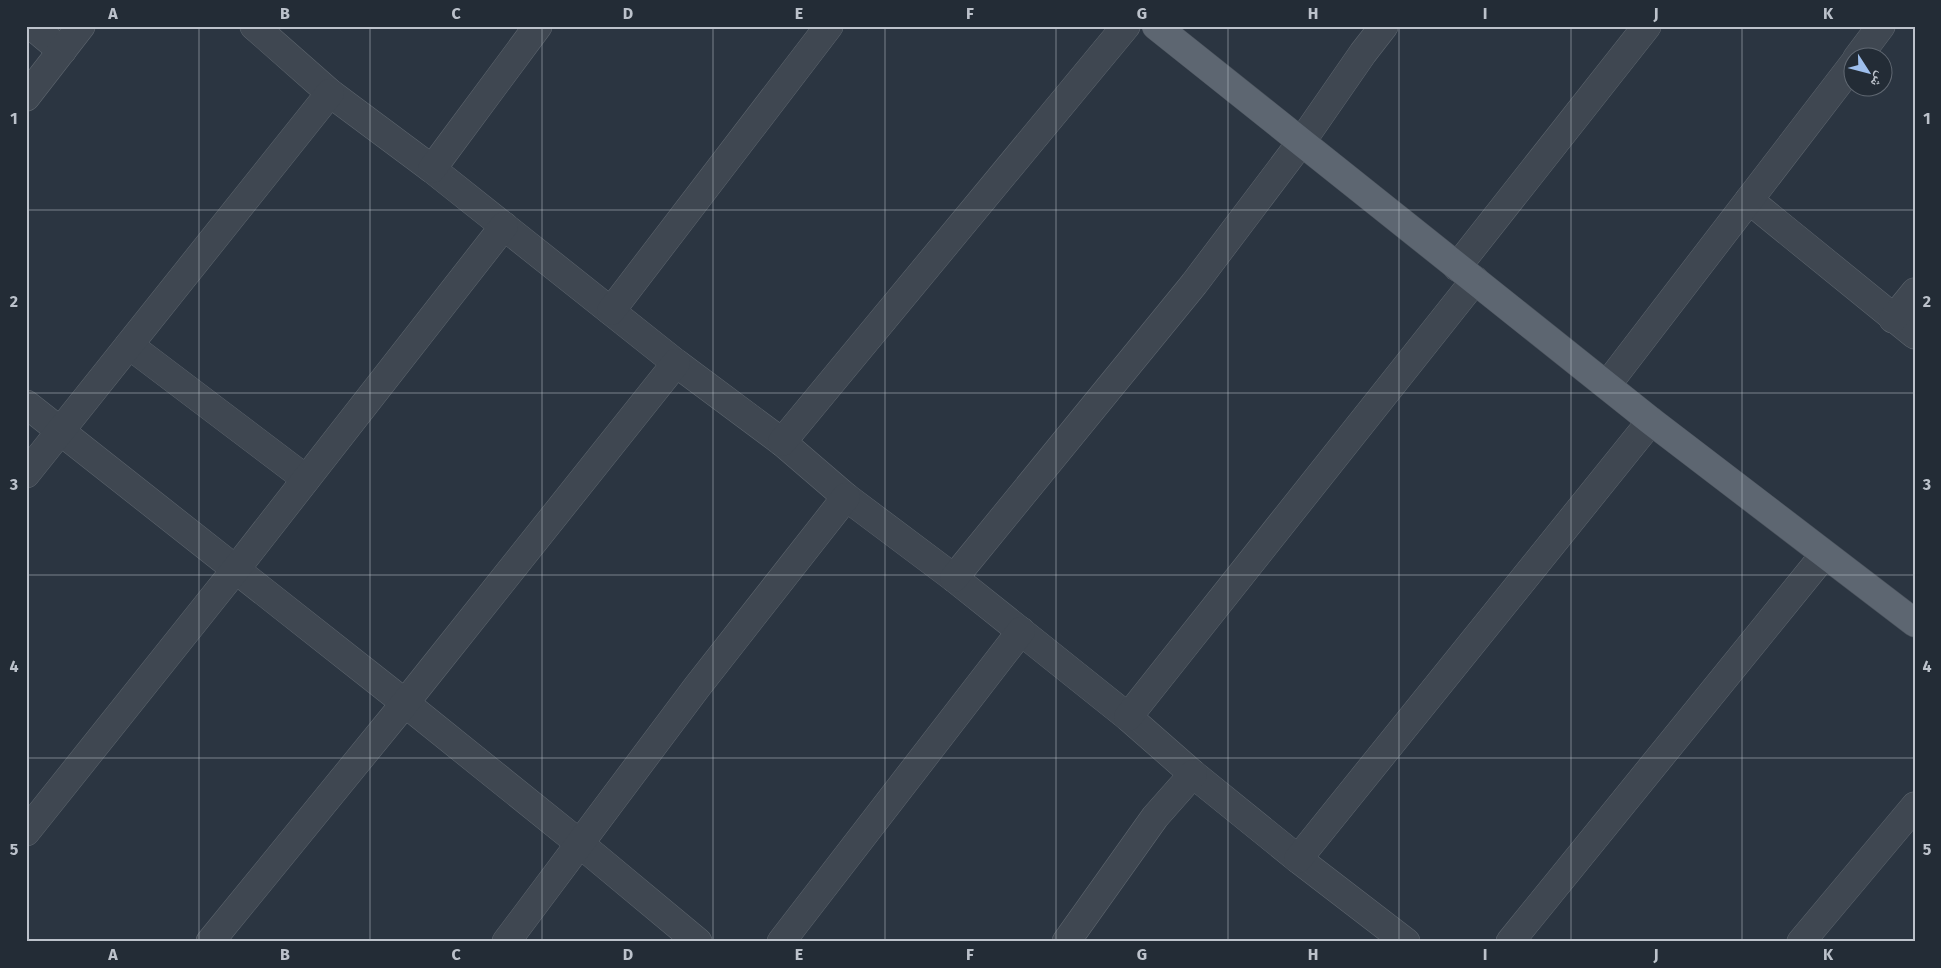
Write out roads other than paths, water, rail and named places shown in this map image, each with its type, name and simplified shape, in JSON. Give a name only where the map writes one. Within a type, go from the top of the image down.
[{"type":"main road","points":[[1156,26],[1651,421],[1915,623]]},
{"type":"street","points":[[32,26],[62,51]]},
{"type":"street","points":[[26,97],[81,26]]},
{"type":"street","points":[[432,168],[538,26]]},
{"type":"street","points":[[611,311],[829,26]]},
{"type":"street","points":[[782,442],[1126,26]]},
{"type":"street","points":[[954,578],[1194,284],[1302,141],[1384,26]]},
{"type":"street","points":[[1128,717],[1466,274],[1647,26]]},
{"type":"street","points":[[1864,48],[1881,26]]},
{"type":"street","points":[[258,28],[330,93],[432,168],[676,363],[782,442],[846,497],[1021,631],[1128,717],[1193,774],[1298,859],[1406,942]]},
{"type":"street","points":[[1607,385],[1844,75]]},
{"type":"street","points":[[26,474],[330,93]]},
{"type":"street","points":[[1749,200],[1915,335]]},
{"type":"street","points":[[26,832],[504,226]]},
{"type":"street","points":[[1893,319],[1915,292]]},
{"type":"street","points":[[129,345],[306,479]]},
{"type":"street","points":[[210,942],[405,704],[676,363]]},
{"type":"street","points":[[26,404],[236,568],[698,942]]},
{"type":"street","points":[[1298,859],[1651,421]]},
{"type":"street","points":[[506,942],[578,843],[697,687],[846,497]]},
{"type":"street","points":[[1510,942],[1824,555]]},
{"type":"street","points":[[780,942],[1021,631]]},
{"type":"street","points":[[1066,942],[1155,817],[1193,774]]},
{"type":"street","points":[[1801,942],[1915,806]]}]
